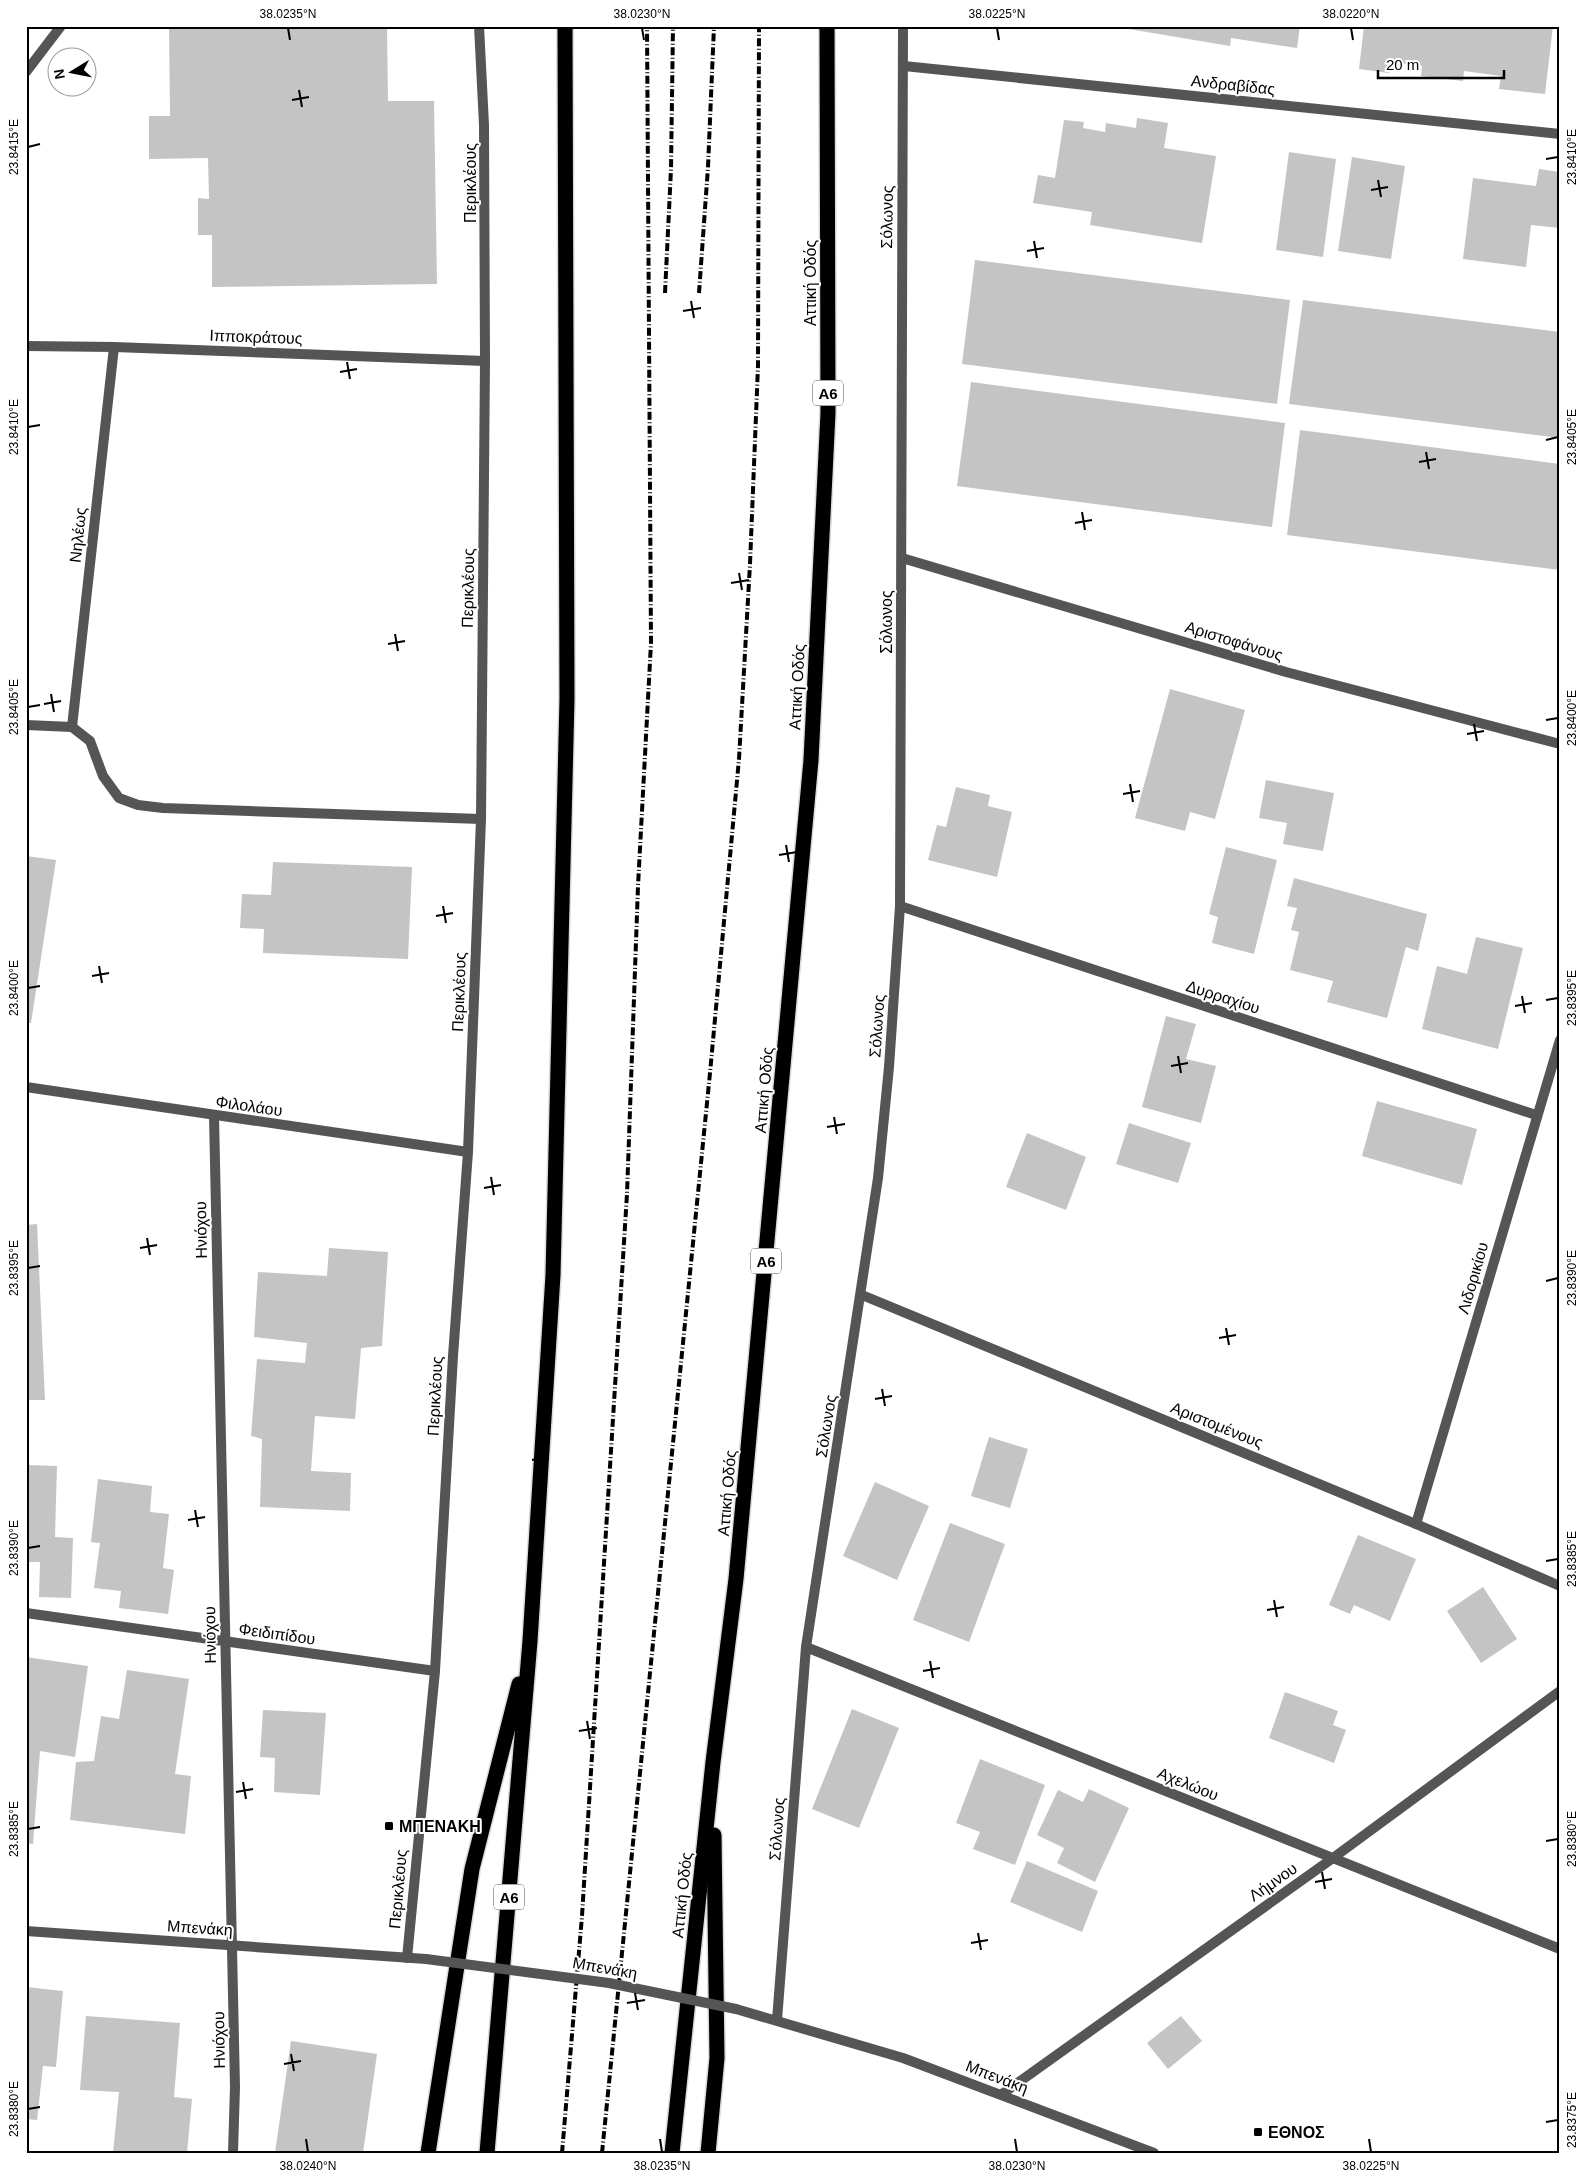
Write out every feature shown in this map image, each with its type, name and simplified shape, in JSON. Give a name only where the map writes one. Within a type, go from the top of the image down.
[{"type":"highway","name":"Α6","points":[[487,2153],[530,1642],[553,1275],[567,698],[565,26]]},
{"type":"highway","name":"Αττική Οδός","points":[[672,2153],[713,1762],[737,1570],[811,760],[828,413],[827,26]]},
{"type":"highway","points":[[428,2153],[472,1869],[530,1642]]},
{"type":"highway","points":[[708,2153],[717,2058],[713,1762]]},
{"type":"street","points":[[26,72],[61,26]]},
{"type":"street","name":"Περικλέους","points":[[407,1958],[435,1671],[452,1366],[468,1152],[481,819],[485,361],[484,125],[479,26]]},
{"type":"street","name":"Σόλωνος","points":[[777,2020],[806,1647],[862,1295],[878,1178],[890,1067],[900,906],[903,26]]},
{"type":"street","name":"Ανδραβίδας","points":[[904,66],[1560,134]]},
{"type":"street","name":"Ιπποκράτους","points":[[26,346],[114,347],[485,361]]},
{"type":"street","name":"Νηλέως","points":[[72,727],[114,347]]},
{"type":"street","name":"Αριστοφάνους","points":[[902,558],[1286,672],[1560,744]]},
{"type":"street","points":[[26,725],[72,727],[90,741],[103,776],[119,798],[138,805],[163,808],[481,819]]},
{"type":"street","name":"Δυρραχίου","points":[[900,906],[1536,1115]]},
{"type":"street","name":"Λιδορικίου","points":[[1416,1524],[1536,1115],[1560,1040]]},
{"type":"street","name":"Φιλολάου","points":[[26,1087],[468,1152]]},
{"type":"street","name":"Ηνιόχου","points":[[214,1116],[235,2087],[233,2153]]},
{"type":"street","name":"Αριστομένους","points":[[862,1295],[1416,1524],[1560,1586]]},
{"type":"street","name":"Φειδιπίδου","points":[[26,1613],[435,1671]]},
{"type":"street","name":"Αχελώου","points":[[806,1647],[1560,1949]]},
{"type":"street","name":"Λήμνου","points":[[1002,2094],[1333,1858],[1560,1691]]},
{"type":"street","name":"Μπενάκη","points":[[26,1931],[426,1959],[608,1983],[777,2020],[903,2058],[1154,2153]]},
{"type":"building","points":[[169,26],[387,26],[388,101],[434,101],[437,284],[212,287],[212,235],[198,235],[198,198],[209,199],[208,158],[149,159],[149,116],[170,116]]},
{"type":"building","points":[[1111,26],[1300,26],[1297,48],[1231,38],[1230,46]]},
{"type":"building","points":[[1364,26],[1553,26],[1545,94],[1499,89],[1501,76],[1464,71],[1463,81],[1421,76],[1422,66],[1390,62],[1389,73],[1359,69]]},
{"type":"building","points":[[1137,118],[1168,123],[1164,148],[1216,156],[1202,243],[1090,225],[1092,212],[1033,203],[1038,175],[1055,178],[1064,120],[1084,122],[1083,128],[1105,132],[1106,123],[1136,128]]},
{"type":"building","points":[[1289,152],[1336,159],[1323,257],[1276,250]]},
{"type":"building","points":[[1352,157],[1405,166],[1391,259],[1338,251]]},
{"type":"building","points":[[1539,169],[1560,172],[1560,228],[1531,225],[1526,267],[1463,259],[1473,178],[1536,186]]},
{"type":"building","points":[[975,260],[1290,300],[1277,404],[962,364]]},
{"type":"building","points":[[1303,300],[1560,332],[1560,438],[1289,404]]},
{"type":"building","points":[[971,382],[1285,423],[1272,527],[957,486]]},
{"type":"building","points":[[1300,430],[1560,464],[1560,570],[1287,535]]},
{"type":"building","points":[[1170,689],[1245,710],[1215,819],[1190,812],[1185,831],[1135,818]]},
{"type":"building","points":[[1266,780],[1334,793],[1323,851],[1283,844],[1287,823],[1259,818]]},
{"type":"building","points":[[956,787],[990,795],[988,806],[1012,812],[997,877],[928,860],[937,825],[946,827]]},
{"type":"building","points":[[1226,847],[1277,860],[1254,954],[1212,943],[1218,917],[1209,914]]},
{"type":"building","points":[[26,856],[56,860],[31,1023],[26,1023]]},
{"type":"building","points":[[273,862],[412,867],[408,959],[263,953],[264,929],[240,928],[242,894],[271,895]]},
{"type":"building","points":[[1294,878],[1427,914],[1418,951],[1406,947],[1387,1018],[1327,1002],[1333,981],[1290,970],[1299,932],[1291,930],[1297,908],[1287,906]]},
{"type":"building","points":[[1476,937],[1523,948],[1498,1049],[1422,1029],[1437,966],[1467,974]]},
{"type":"building","points":[[1166,1016],[1196,1024],[1186,1059],[1216,1066],[1201,1123],[1142,1107]]},
{"type":"building","points":[[1377,1101],[1477,1129],[1462,1185],[1362,1156]]},
{"type":"building","points":[[1129,1123],[1191,1143],[1178,1183],[1116,1164]]},
{"type":"building","points":[[1027,1133],[1086,1157],[1066,1210],[1006,1187]]},
{"type":"building","points":[[37,1224],[45,1400],[26,1400],[26,1225]]},
{"type":"building","points":[[329,1248],[388,1252],[382,1346],[361,1348],[355,1419],[315,1416],[311,1471],[351,1473],[350,1511],[260,1507],[262,1439],[251,1436],[257,1359],[305,1363],[307,1343],[254,1337],[258,1272],[327,1276]]},
{"type":"building","points":[[989,1437],[1028,1449],[1010,1508],[971,1496]]},
{"type":"building","points":[[26,1465],[57,1466],[55,1537],[73,1538],[71,1598],[39,1597],[40,1562],[26,1562]]},
{"type":"building","points":[[98,1479],[152,1486],[150,1512],[169,1514],[163,1568],[174,1570],[168,1614],[119,1608],[121,1591],[94,1588],[100,1543],[91,1542]]},
{"type":"building","points":[[875,1482],[929,1506],[897,1580],[843,1556]]},
{"type":"building","points":[[950,1523],[1005,1544],[969,1642],[913,1620]]},
{"type":"building","points":[[1358,1535],[1416,1559],[1390,1621],[1354,1605],[1350,1614],[1329,1605]]},
{"type":"building","points":[[1483,1587],[1517,1639],[1481,1663],[1447,1611]]},
{"type":"building","points":[[26,1657],[88,1666],[75,1757],[40,1751],[33,1844],[26,1843]]},
{"type":"building","points":[[127,1670],[189,1679],[175,1774],[191,1776],[185,1834],[70,1820],[76,1762],[94,1761],[101,1716],[119,1719]]},
{"type":"building","points":[[1285,1692],[1338,1711],[1333,1725],[1346,1730],[1334,1763],[1269,1738]]},
{"type":"building","points":[[852,1709],[899,1728],[859,1828],[812,1809]]},
{"type":"building","points":[[263,1710],[326,1713],[320,1795],[274,1792],[275,1758],[260,1757]]},
{"type":"building","points":[[980,1759],[1045,1785],[1015,1865],[973,1849],[980,1832],[956,1823]]},
{"type":"building","points":[[1089,1789],[1129,1808],[1095,1882],[1057,1863],[1064,1848],[1037,1835],[1058,1790],[1083,1802]]},
{"type":"building","points":[[1027,1861],[1098,1891],[1082,1932],[1010,1902]]},
{"type":"building","points":[[26,1987],[63,1991],[56,2067],[43,2066],[37,2120],[26,2119]]},
{"type":"building","points":[[86,2016],[180,2023],[174,2097],[192,2099],[187,2153],[113,2153],[119,2092],[80,2090]]},
{"type":"building","points":[[1181,2016],[1202,2041],[1168,2069],[1147,2043]]},
{"type":"building","points":[[291,2041],[377,2054],[363,2153],[275,2153]]},
{"type":"railway","points":[[562,2153],[582,1916],[627,1194],[638,886],[651,643],[647,26]]},
{"type":"railway","points":[[665,293],[671,169],[673,26]]},
{"type":"railway","points":[[699,293],[708,167],[714,26]]},
{"type":"railway","points":[[602,2153],[710,1073],[739,759],[750,564],[758,366],[759,26]]},
{"type":"place","name":"ΜΠΕΝΑΚΗ","points":[[389,1826]]},
{"type":"place","name":"ΕΘΝΟΣ","points":[[1258,2132]]}]
